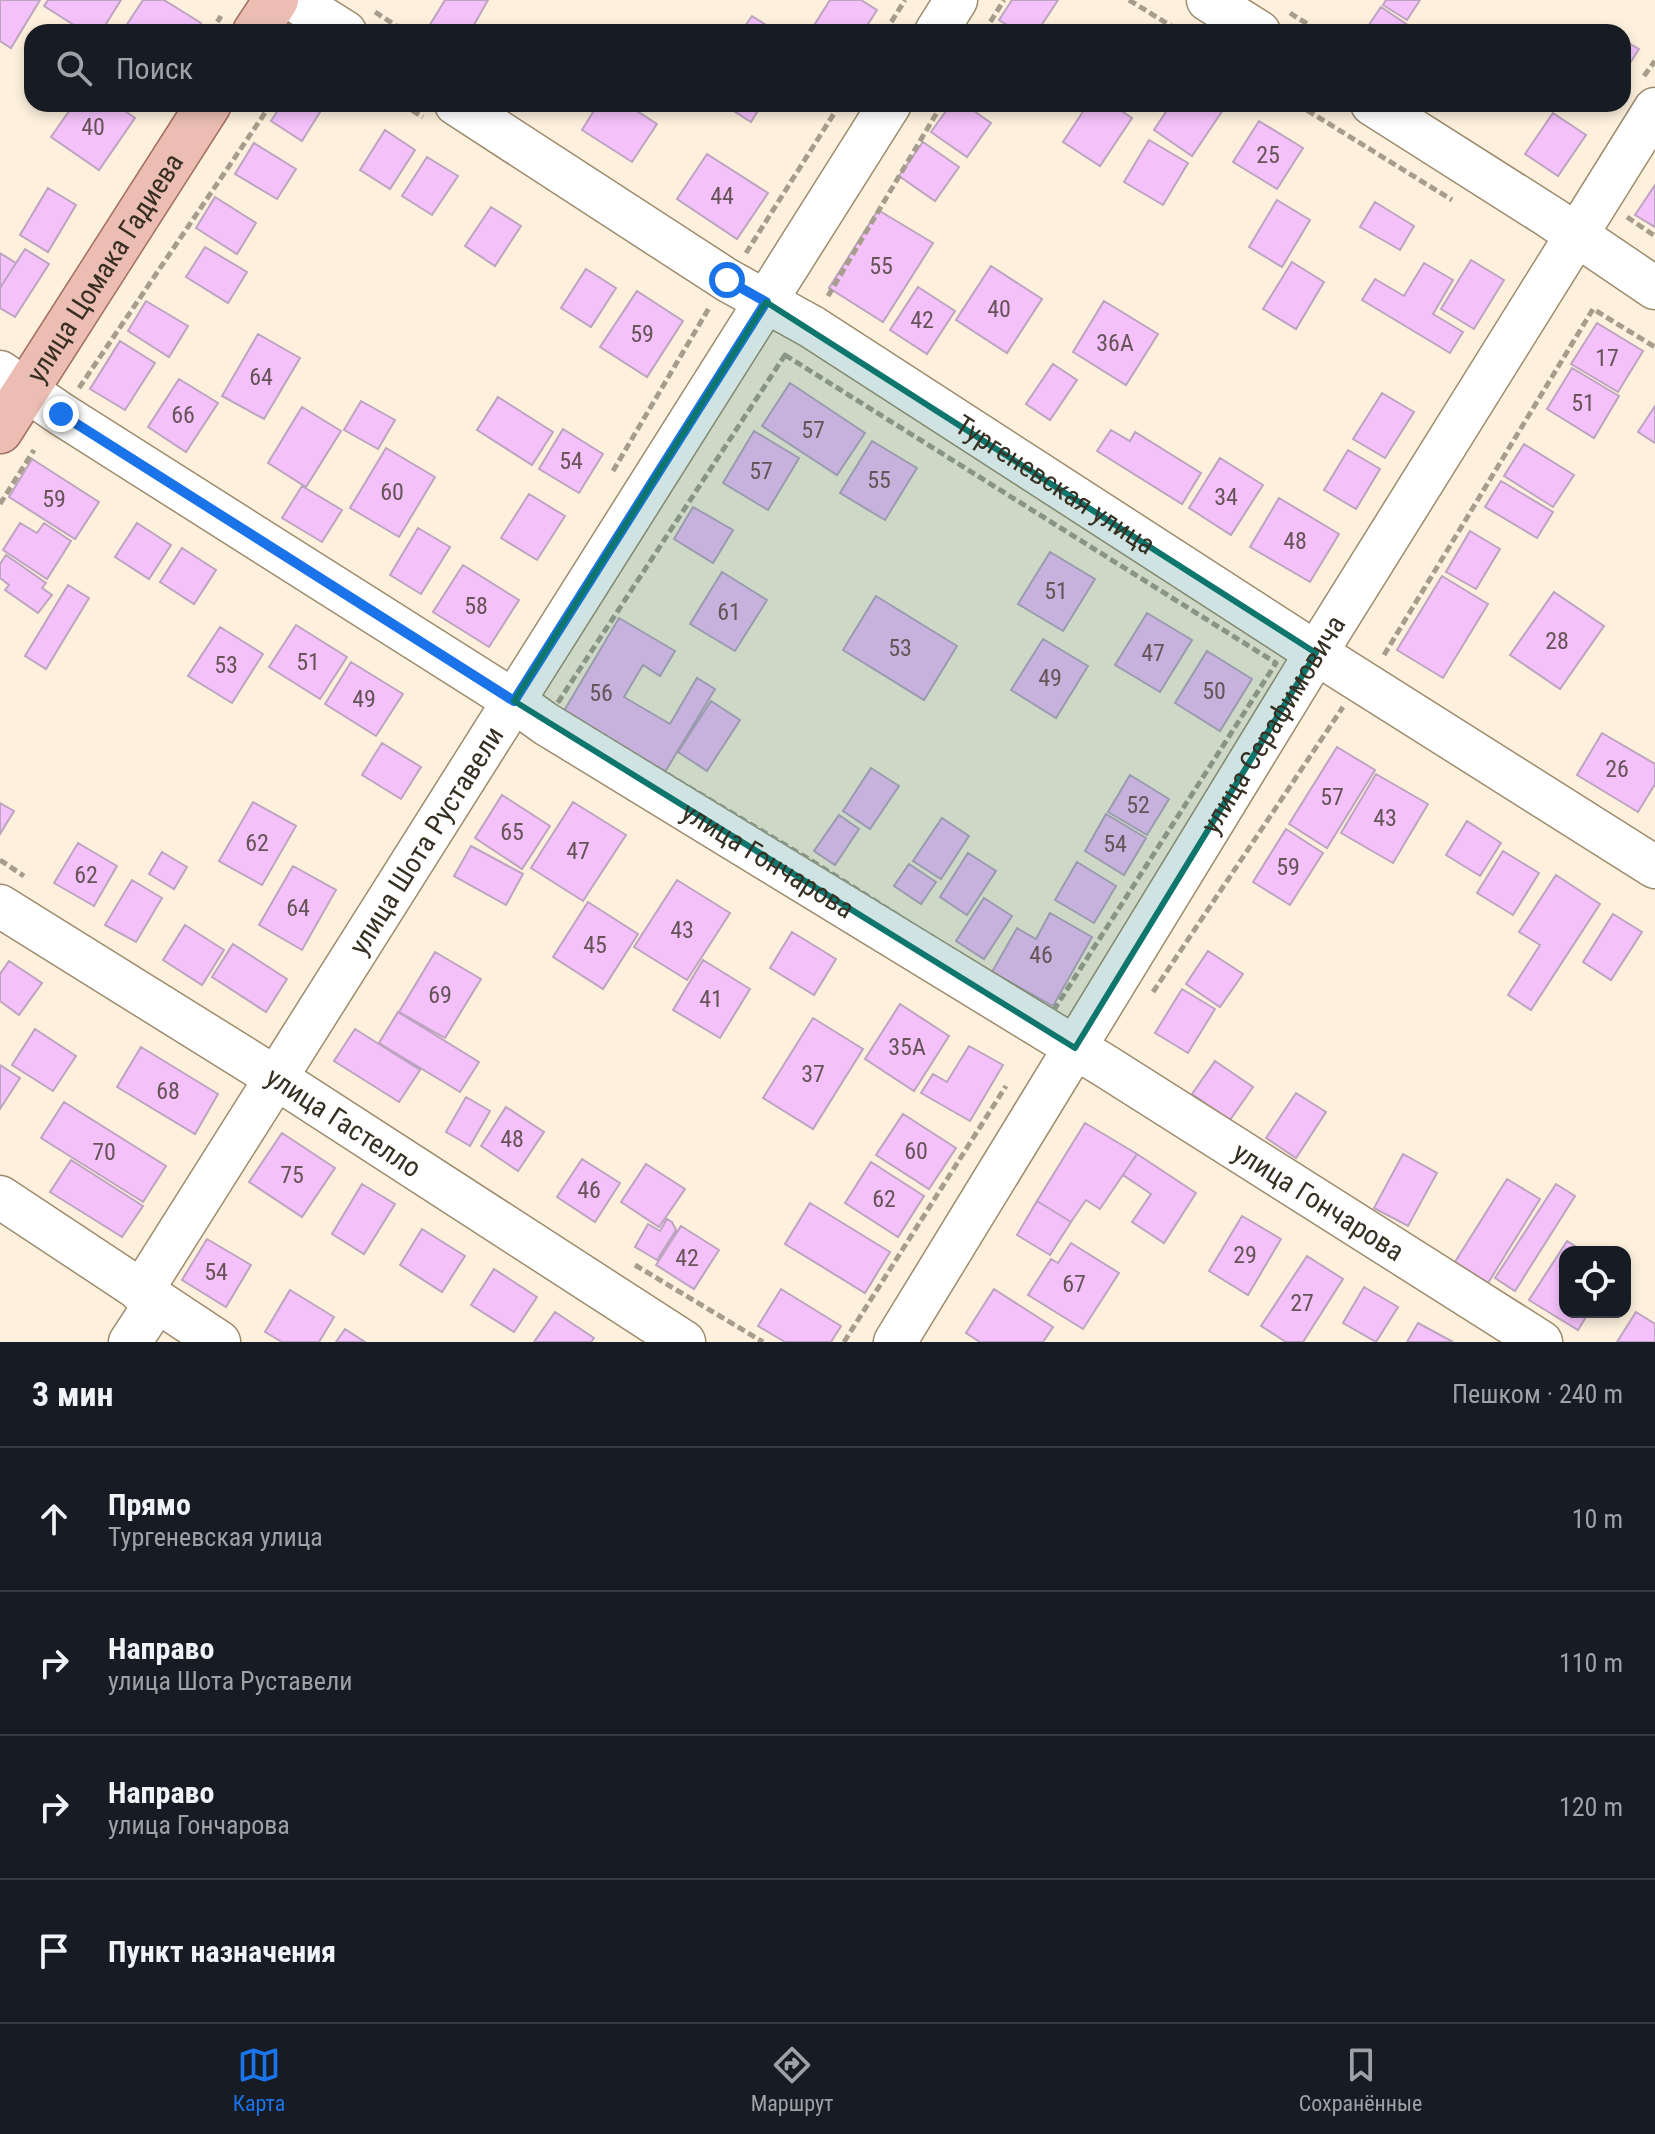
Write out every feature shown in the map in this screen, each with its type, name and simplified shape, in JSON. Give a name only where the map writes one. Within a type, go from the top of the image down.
[{"type":"main road","points":[[260,24],[276,0]]},
{"type":"main road","name":"улица Цомака Гадиева","points":[[19,437],[14,380],[203,112]]},
{"type":"street","points":[[294,0],[357,20]]},
{"type":"street","points":[[941,24],[956,0]]},
{"type":"street","points":[[1208,0],[1270,20]]},
{"type":"street","name":"улица Серафимовича","points":[[895,1342],[1575,235],[1646,98]]},
{"type":"street","name":"Тургеневская улица","points":[[468,112],[727,280],[812,327],[1316,653],[1655,867]]},
{"type":"street","name":"улица Шота Руставели","points":[[130,1342],[149,1296],[276,1078],[885,112]]},
{"type":"street","points":[[1384,112],[1655,288]]},
{"type":"street","name":"улица Гончарова","points":[[14,380],[61,414],[546,724],[1075,1048],[1541,1342]]},
{"type":"street","name":"улица Гастелло","points":[[13,892],[276,1078],[684,1342]]},
{"type":"street","points":[[0,1197],[219,1342]]},
{"type":"path","points":[[890,24],[905,0]]},
{"type":"path","points":[[989,24],[1004,0]]},
{"type":"path","points":[[1129,0],[1168,24]]},
{"type":"path","points":[[1646,98],[1655,61]]},
{"type":"path","points":[[76,393],[266,112]]},
{"type":"path","points":[[743,257],[835,112]]},
{"type":"path","points":[[823,304],[937,112]]},
{"type":"path","points":[[1310,112],[1453,201]]},
{"type":"path","points":[[607,482],[710,306]]},
{"type":"path","points":[[1382,659],[1593,309],[1655,347]]},
{"type":"path","points":[[555,707],[785,355],[1276,663],[1052,1013],[812,861]]},
{"type":"path","points":[[0,504],[19,437]]},
{"type":"path","points":[[1148,1000],[1346,702]]},
{"type":"path","points":[[0,860],[13,892]]},
{"type":"path","points":[[844,1342],[1013,1076]]},
{"type":"path","points":[[633,1264],[763,1342]]},
{"type":"highlighted area","points":[[766,302],[1316,653],[1075,1048],[514,701]]},
{"type":"building","points":[[0,0],[40,0],[11,48],[0,41]]},
{"type":"building","points":[[48,0],[121,0],[106,24],[72,24],[44,6]]},
{"type":"building","points":[[143,0],[164,0],[201,23],[200,24],[127,24]]},
{"type":"building","points":[[445,0],[488,0],[474,24],[430,24]]},
{"type":"building","points":[[830,0],[861,0],[877,10],[868,24],[815,24]]},
{"type":"building","points":[[1012,0],[1058,0],[1042,24],[1005,24],[999,20]]},
{"type":"building","points":[[1386,0],[1420,0],[1407,20],[1383,5]]},
{"type":"building","points":[[1381,7],[1406,24],[1369,24]]},
{"type":"building","points":[[752,16],[764,24],[746,24]]},
{"type":"building","points":[[1631,44],[1639,49],[1631,62]]},
{"type":"building","points":[[68,112],[126,112],[135,118],[99,170],[51,137]]},
{"type":"building","points":[[277,112],[320,112],[302,141],[271,121]]},
{"type":"building","points":[[593,112],[638,112],[657,124],[632,162],[582,130]]},
{"type":"building","points":[[735,112],[757,112],[751,122]]},
{"type":"building","points":[[945,112],[975,112],[991,123],[967,157],[931,132]]},
{"type":"building","points":[[1083,112],[1123,112],[1132,118],[1100,166],[1063,142]]},
{"type":"building","points":[[1166,112],[1222,112],[1192,156],[1154,130]]},
{"type":"building","points":[[1553,113],[1586,135],[1558,176],[1525,154]]},
{"type":"building","points":[[1259,121],[1303,148],[1277,189],[1233,162]]},
{"type":"building","points":[[385,130],[415,150],[390,189],[360,170]]},
{"type":"building","points":[[1149,140],[1188,163],[1163,205],[1124,182]]},
{"type":"building","points":[[923,142],[959,167],[935,201],[899,176]]},
{"type":"building","points":[[254,143],[296,169],[277,199],[235,174]]},
{"type":"building","points":[[707,154],[768,193],[737,239],[677,199]]},
{"type":"building","points":[[427,157],[458,176],[432,215],[402,196]]},
{"type":"building","points":[[1655,185],[1655,227],[1635,215]]},
{"type":"building","points":[[48,188],[76,205],[48,252],[20,235]]},
{"type":"building","points":[[215,197],[256,223],[237,254],[196,228]]},
{"type":"building","points":[[1277,200],[1310,220],[1282,267],[1249,247]]},
{"type":"building","points":[[1375,202],[1414,226],[1400,250],[1360,227]]},
{"type":"building","points":[[491,207],[521,226],[495,266],[465,246]]},
{"type":"building","points":[[878,210],[933,243],[883,322],[829,288]]},
{"type":"building","points":[[205,247],[247,272],[228,303],[186,277]]},
{"type":"building","points":[[25,249],[49,264],[15,317],[0,308],[0,288]]},
{"type":"building","points":[[0,253],[16,263],[0,288]]},
{"type":"building","points":[[1471,260],[1504,280],[1474,329],[1441,309]]},
{"type":"building","points":[[1292,262],[1324,282],[1296,329],[1263,309]]},
{"type":"building","points":[[1424,263],[1453,280],[1433,314],[1463,332],[1450,353],[1362,300],[1375,279],[1404,296]]},
{"type":"building","points":[[991,266],[1042,299],[1007,353],[956,320]]},
{"type":"building","points":[[586,269],[616,288],[591,327],[561,308]]},
{"type":"building","points":[[918,287],[955,311],[927,354],[890,330]]},
{"type":"building","points":[[637,291],[683,321],[647,377],[600,347]]},
{"type":"building","points":[[146,301],[188,326],[169,357],[128,331]]},
{"type":"building","points":[[1104,301],[1158,334],[1126,385],[1073,352]]},
{"type":"building","points":[[1597,323],[1643,351],[1618,392],[1571,364]]},
{"type":"building","points":[[258,334],[300,358],[264,419],[222,396]]},
{"type":"building","points":[[120,341],[155,363],[125,410],[90,389]]},
{"type":"building","points":[[1053,364],[1077,380],[1050,420],[1026,404]]},
{"type":"building","points":[[1572,368],[1619,396],[1594,438],[1547,409]]},
{"type":"building","points":[[179,379],[218,403],[186,452],[148,427]]},
{"type":"building","points":[[790,383],[865,433],[837,475],[762,426]]},
{"type":"building","points":[[1382,393],[1414,412],[1385,458],[1353,439]]},
{"type":"building","points":[[498,397],[553,432],[532,465],[477,430]]},
{"type":"building","points":[[361,401],[395,420],[378,449],[344,430]]},
{"type":"building","points":[[1655,406],[1655,443],[1638,432]]},
{"type":"building","points":[[302,407],[341,431],[306,487],[268,463]]},
{"type":"building","points":[[563,429],[603,454],[579,493],[539,469]]},
{"type":"building","points":[[1111,430],[1130,441],[1135,432],[1201,473],[1182,504],[1097,451]]},
{"type":"building","points":[[754,431],[799,458],[768,510],[723,483]]},
{"type":"building","points":[[872,441],[917,468],[885,520],[840,493]]},
{"type":"building","points":[[1524,444],[1574,475],[1553,507],[1504,476]]},
{"type":"building","points":[[386,448],[435,477],[399,537],[350,508]]},
{"type":"building","points":[[1348,450],[1380,469],[1356,509],[1324,490]]},
{"type":"building","points":[[1220,458],[1263,485],[1231,535],[1189,508]]},
{"type":"building","points":[[32,459],[99,502],[75,539],[9,497]]},
{"type":"building","points":[[1501,481],[1553,512],[1537,538],[1485,507]]},
{"type":"building","points":[[302,486],[342,510],[322,542],[282,518]]},
{"type":"building","points":[[529,494],[565,516],[537,560],[501,538]]},
{"type":"building","points":[[1279,498],[1339,534],[1310,582],[1250,547]]},
{"type":"building","points":[[693,507],[733,530],[713,563],[674,539]]},
{"type":"building","points":[[20,523],[37,533],[44,523],[71,541],[47,579],[3,550]]},
{"type":"building","points":[[137,523],[171,545],[149,579],[115,557]]},
{"type":"building","points":[[418,528],[450,547],[421,594],[390,575]]},
{"type":"building","points":[[1470,531],[1500,549],[1476,589],[1446,572]]},
{"type":"building","points":[[182,548],[216,570],[194,604],[160,582]]},
{"type":"building","points":[[1050,552],[1095,579],[1063,631],[1018,604]]},
{"type":"building","points":[[6,555],[46,583],[42,588],[52,595],[38,613],[5,590],[9,585],[0,578],[0,564]]},
{"type":"building","points":[[463,565],[519,600],[489,647],[433,612]]},
{"type":"building","points":[[722,572],[767,600],[735,651],[690,624]]},
{"type":"building","points":[[1442,576],[1488,604],[1443,678],[1397,650]]},
{"type":"building","points":[[68,585],[89,598],[46,669],[25,656]]},
{"type":"building","points":[[1554,592],[1604,626],[1560,689],[1510,655]]},
{"type":"building","points":[[876,596],[957,646],[924,700],[843,650]]},
{"type":"building","points":[[1147,613],[1192,640],[1160,692],[1115,665]]},
{"type":"building","points":[[619,618],[675,651],[660,676],[643,665],[624,697],[670,724],[697,678],[715,689],[665,772],[564,711]]},
{"type":"building","points":[[296,625],[347,657],[320,699],[269,667]]},
{"type":"building","points":[[220,627],[263,654],[232,703],[188,676]]},
{"type":"building","points":[[1043,639],[1088,666],[1056,718],[1011,690]]},
{"type":"building","points":[[1207,651],[1252,679],[1220,731],[1175,703]]},
{"type":"building","points":[[351,662],[403,694],[376,736],[325,704]]},
{"type":"building","points":[[711,701],[740,720],[707,771],[678,752]]},
{"type":"building","points":[[1602,733],[1655,764],[1655,784],[1638,812],[1577,775]]},
{"type":"building","points":[[382,743],[421,767],[401,799],[362,775]]},
{"type":"building","points":[[1337,747],[1375,770],[1327,848],[1289,824]]},
{"type":"building","points":[[871,768],[899,786],[870,829],[843,811]]},
{"type":"building","points":[[1376,774],[1428,804],[1393,863],[1341,833]]},
{"type":"building","points":[[1130,775],[1169,799],[1147,835],[1108,812]]},
{"type":"building","points":[[502,795],[550,826],[522,869],[475,838]]},
{"type":"building","points":[[253,802],[296,826],[262,885],[219,861]]},
{"type":"building","points":[[573,802],[626,835],[583,901],[531,868]]},
{"type":"building","points":[[0,803],[14,811],[0,834]]},
{"type":"building","points":[[1106,814],[1146,838],[1124,875],[1085,851]]},
{"type":"building","points":[[839,815],[859,829],[835,865],[814,851]]},
{"type":"building","points":[[942,818],[969,836],[941,879],[913,861]]},
{"type":"building","points":[[1467,821],[1501,843],[1480,876],[1446,855]]},
{"type":"building","points":[[1286,829],[1323,853],[1290,905],[1253,882]]},
{"type":"building","points":[[78,843],[117,866],[94,906],[54,883]]},
{"type":"building","points":[[471,846],[523,874],[506,905],[454,876]]},
{"type":"building","points":[[1503,851],[1539,873],[1513,915],[1477,893]]},
{"type":"building","points":[[162,852],[187,867],[174,889],[149,874]]},
{"type":"building","points":[[968,853],[996,871],[967,915],[940,897]]},
{"type":"building","points":[[1077,862],[1116,886],[1094,923],[1055,900]]},
{"type":"building","points":[[909,864],[936,882],[921,904],[894,886]]},
{"type":"building","points":[[293,866],[336,890],[302,950],[259,925]]},
{"type":"building","points":[[1556,875],[1600,904],[1531,1010],[1508,995],[1540,945],[1519,932]]},
{"type":"building","points":[[132,880],[162,898],[136,942],[105,925]]},
{"type":"building","points":[[677,880],[730,913],[687,980],[634,947]]},
{"type":"building","points":[[984,898],[1012,916],[984,959],[956,941]]},
{"type":"building","points":[[588,902],[638,934],[603,989],[553,957]]},
{"type":"building","points":[[1050,913],[1092,937],[1053,1006],[992,972],[1017,928],[1036,939]]},
{"type":"building","points":[[1613,914],[1642,932],[1611,980],[1583,962]]},
{"type":"building","points":[[185,925],[224,950],[202,985],[163,960]]},
{"type":"building","points":[[792,932],[836,959],[814,995],[770,968]]},
{"type":"building","points":[[233,944],[287,979],[266,1012],[212,977]]},
{"type":"building","points":[[1208,951],[1243,974],[1220,1007],[1186,984]]},
{"type":"building","points":[[435,952],[481,979],[445,1038],[399,1012]]},
{"type":"building","points":[[703,960],[750,989],[720,1038],[673,1010]]},
{"type":"building","points":[[9,961],[42,983],[19,1015],[0,1001],[0,974]]},
{"type":"building","points":[[1182,989],[1215,1009],[1188,1053],[1155,1033]]},
{"type":"building","points":[[900,1004],[949,1036],[914,1091],[865,1059]]},
{"type":"building","points":[[398,1012],[479,1062],[460,1092],[379,1043]]},
{"type":"building","points":[[813,1018],[863,1049],[813,1129],[763,1098]]},
{"type":"building","points":[[35,1029],[76,1056],[53,1091],[12,1065]]},
{"type":"building","points":[[355,1029],[420,1070],[399,1102],[334,1061]]},
{"type":"building","points":[[969,1046],[1003,1065],[970,1121],[921,1093],[933,1074],[947,1082]]},
{"type":"building","points":[[141,1047],[218,1094],[195,1134],[117,1087]]},
{"type":"building","points":[[1215,1061],[1253,1087],[1230,1120],[1192,1094]]},
{"type":"building","points":[[0,1065],[20,1078],[0,1109]]},
{"type":"building","points":[[1296,1093],[1326,1112],[1296,1158],[1266,1138]]},
{"type":"building","points":[[466,1097],[490,1111],[470,1146],[446,1132]]},
{"type":"building","points":[[64,1102],[166,1166],[143,1202],[41,1138]]},
{"type":"building","points":[[506,1107],[544,1132],[518,1171],[481,1146]]},
{"type":"building","points":[[903,1114],[956,1148],[929,1189],[876,1155]]},
{"type":"building","points":[[1085,1123],[1137,1154],[1100,1209],[1086,1200],[1071,1222],[1037,1201]]},
{"type":"building","points":[[282,1133],[335,1168],[302,1217],[249,1182]]},
{"type":"building","points":[[1137,1154],[1196,1193],[1164,1243],[1132,1222],[1151,1194],[1123,1175]]},
{"type":"building","points":[[1403,1154],[1437,1173],[1408,1226],[1374,1208]]},
{"type":"building","points":[[582,1159],[620,1183],[595,1222],[557,1197]]},
{"type":"building","points":[[71,1160],[143,1206],[122,1237],[50,1192]]},
{"type":"building","points":[[871,1162],[924,1196],[898,1237],[845,1203]]},
{"type":"building","points":[[646,1164],[685,1189],[659,1227],[621,1202]]},
{"type":"building","points":[[1507,1179],[1540,1199],[1488,1283],[1455,1262]]},
{"type":"building","points":[[362,1184],[395,1204],[364,1254],[332,1234]]},
{"type":"building","points":[[1556,1184],[1575,1196],[1515,1291],[1495,1278]]},
{"type":"building","points":[[1037,1201],[1071,1222],[1050,1255],[1017,1235]]},
{"type":"building","points":[[810,1203],[890,1252],[865,1293],[785,1244]]},
{"type":"building","points":[[1242,1216],[1281,1239],[1248,1295],[1209,1271]]},
{"type":"building","points":[[667,1219],[676,1230],[657,1260],[635,1247],[648,1224],[660,1231]]},
{"type":"building","points":[[681,1226],[719,1250],[694,1289],[656,1265]]},
{"type":"building","points":[[422,1229],[465,1256],[442,1292],[400,1265]]},
{"type":"building","points":[[207,1239],[251,1265],[226,1307],[182,1280]]},
{"type":"building","points":[[1071,1243],[1119,1273],[1083,1329],[1028,1295],[1051,1259],[1058,1263]]},
{"type":"building","points":[[1559,1253],[1559,1318],[1585,1318],[1578,1330],[1529,1300]]},
{"type":"building","points":[[1307,1256],[1343,1279],[1303,1342],[1286,1342],[1261,1326]]},
{"type":"building","points":[[494,1269],[537,1297],[514,1332],[471,1305]]},
{"type":"building","points":[[1364,1287],[1398,1307],[1376,1342],[1343,1323]]},
{"type":"building","points":[[781,1289],[841,1326],[831,1342],[785,1342],[758,1326]]},
{"type":"building","points":[[994,1289],[1053,1327],[1043,1342],[980,1342],[966,1333]]},
{"type":"building","points":[[290,1290],[334,1317],[319,1342],[282,1342],[265,1332]]},
{"type":"building","points":[[555,1312],[594,1338],[591,1342],[534,1342]]},
{"type":"building","points":[[1636,1312],[1655,1324],[1655,1342],[1617,1342]]},
{"type":"building","points":[[1418,1323],[1453,1342],[1407,1342]]},
{"type":"building","points":[[345,1329],[365,1342],[336,1342]]},
{"type":"route","points":[[61,414],[514,701],[766,302],[727,280]]}]
